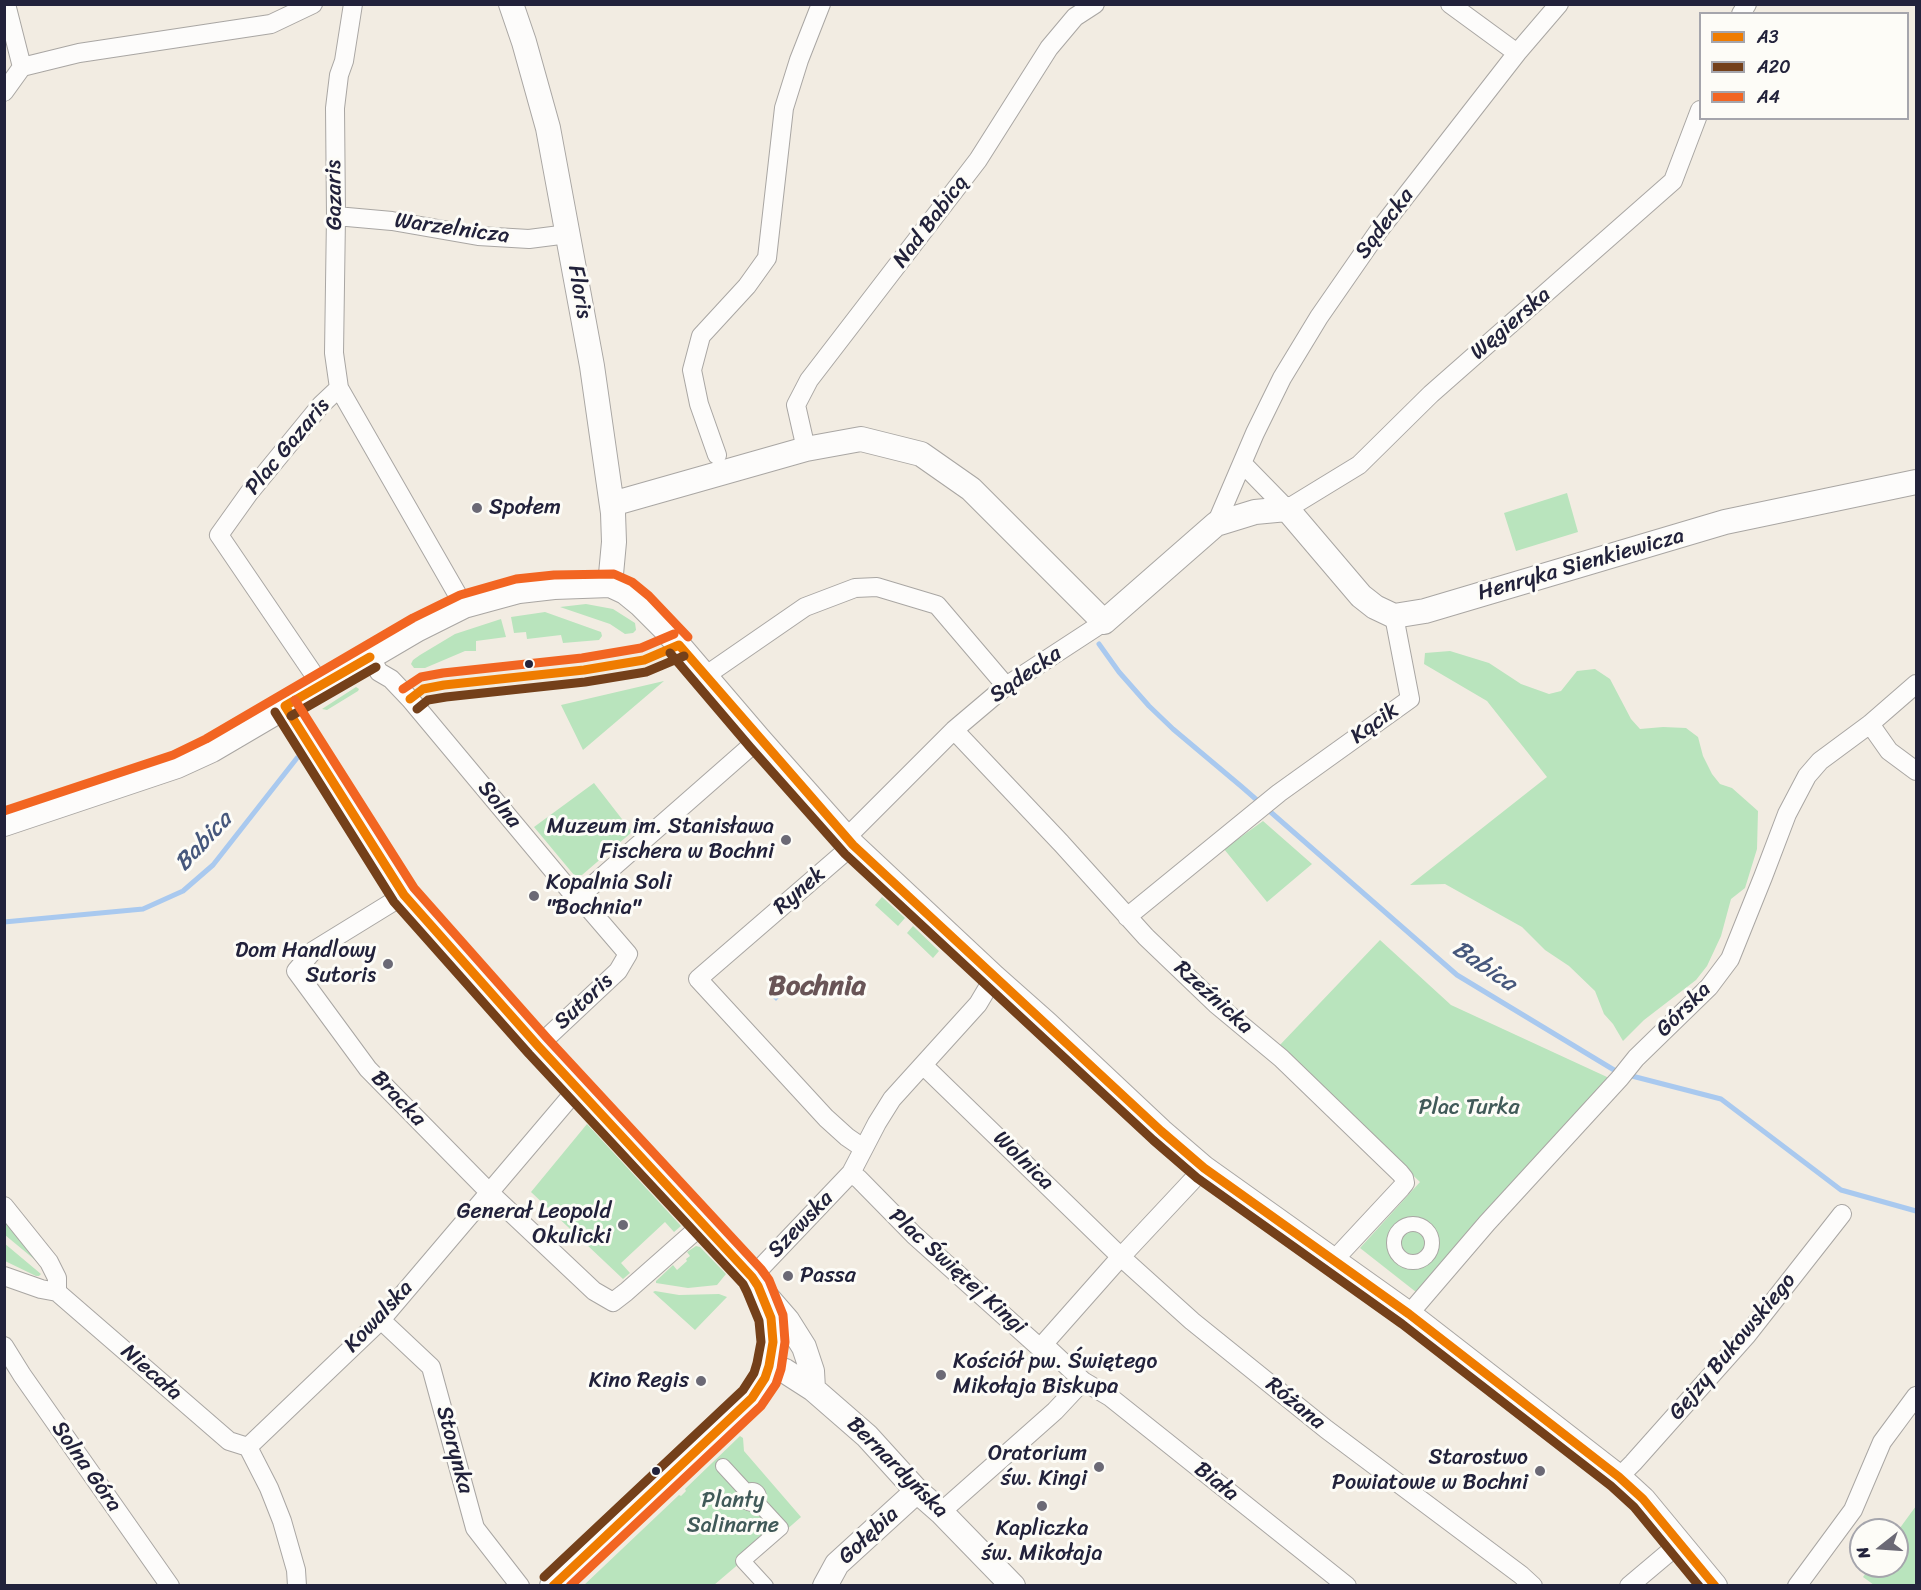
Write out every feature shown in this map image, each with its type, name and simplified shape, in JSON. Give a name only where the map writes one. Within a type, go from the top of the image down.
[{"type":"street","points":[[6,4],[22,67]]},
{"type":"street","points":[[4,92],[22,67],[79,53],[272,24],[313,4]]},
{"type":"street","name":"Gazaris","points":[[339,388],[334,353],[335,108],[353,4]]},
{"type":"street","name":"Floris","points":[[511,4],[548,128],[592,366],[612,504],[614,542],[610,585]]},
{"type":"street","points":[[717,455],[699,404],[692,370],[701,336],[747,286],[767,258],[784,108],[799,60],[821,4]]},
{"type":"street","name":"Nad Babicą","points":[[806,449],[796,405],[809,380],[978,160],[1049,48],[1075,17],[1095,4]]},
{"type":"street","points":[[1450,4],[1517,53]]},
{"type":"street","name":"Sądecka","points":[[1216,524],[1255,433],[1282,378],[1319,317],[1380,229],[1517,53],[1559,4]]},
{"type":"street","name":"Węgierska","points":[[1287,509],[1359,465],[1431,394],[1672,181],[1699,115]]},
{"type":"street","name":"Warzelnicza","points":[[336,216],[392,221],[478,236],[529,239],[568,234]]},
{"type":"street","name":"Plac Gazaris","points":[[321,686],[219,535],[249,493],[321,405],[339,388],[464,606]]},
{"type":"street","points":[[612,504],[806,449],[861,439],[921,454],[971,489],[1104,622]]},
{"type":"street","points":[[1243,464],[1287,509],[1361,596],[1375,607],[1394,616]]},
{"type":"street","name":"Henryka Sienkiewicza","points":[[1394,616],[1425,611],[1725,522],[1917,482]]},
{"type":"street","name":"Sądecka","points":[[850,841],[954,730],[1006,686],[1104,622],[1216,524],[1255,512],[1287,509]]},
{"type":"street","points":[[4,824],[177,766],[212,750],[418,629],[464,606],[519,591],[610,585],[625,592],[641,604],[850,841],[994,977],[1204,1168],[1409,1314],[1619,1477],[1643,1499],[1715,1586]]},
{"type":"street","points":[[705,676],[805,607],[855,588],[877,587],[937,604],[1006,686]]},
{"type":"street","name":"Kącik","points":[[1127,917],[1272,799],[1410,699],[1394,616]]},
{"type":"street","name":"Solna","points":[[370,657],[379,672],[391,679],[410,699],[572,893],[579,897],[628,954]]},
{"type":"street","name":"Górska","points":[[1409,1314],[1494,1215],[1625,1072],[1709,987],[1730,959],[1786,814],[1807,776],[1820,761],[1870,724],[1917,684]]},
{"type":"street","points":[[285,706],[404,895],[538,1046],[755,1281],[798,1335],[812,1371],[813,1389]]},
{"type":"street","points":[[1870,724],[1889,751],[1917,771]]},
{"type":"street","name":"Rzeźnicka","points":[[954,730],[1082,865],[1146,937],[1216,1004],[1281,1058],[1404,1178],[1405,1183],[1401,1188],[1333,1261]]},
{"type":"street","points":[[579,897],[759,739]]},
{"type":"street","name":"Rynek","points":[[850,841],[698,979],[826,1118],[863,1148]]},
{"type":"street","name":"Bracka","points":[[404,895],[313,951],[296,971],[368,1070],[489,1192],[594,1291],[613,1302],[703,1224]]},
{"type":"street","name":"Sutoris","points":[[538,1046],[618,970],[628,954]]},
{"type":"street","points":[[851,1173],[892,1099],[978,1004],[994,977]]},
{"type":"street","name":"Wolnica","points":[[924,1066],[1121,1257]]},
{"type":"street","name":"Kowalska","points":[[248,1447],[381,1320],[578,1088]]},
{"type":"street","points":[[1040,1348],[1204,1168]]},
{"type":"street","name":"Szewska","points":[[755,1281],[851,1173]]},
{"type":"street","name":"Plac Świętej Kingi","points":[[851,1173],[914,1235],[1040,1348],[1050,1351],[1083,1381]]},
{"type":"street","points":[[4,1206],[49,1262],[57,1278],[57,1292]]},
{"type":"street","name":"Gejzy Bukowskiego","points":[[1619,1477],[1747,1335],[1842,1214]]},
{"type":"street","name":"Różana","points":[[1121,1257],[1192,1321],[1326,1429],[1533,1586]]},
{"type":"street","name":"Niecała","points":[[4,1276],[57,1292],[229,1441],[248,1447]]},
{"type":"street","points":[[552,1586],[752,1398],[770,1366],[773,1342],[771,1317],[755,1281]]},
{"type":"street","name":"Storynka","points":[[381,1320],[431,1367],[476,1528],[520,1586]]},
{"type":"street","name":"Solna Góra","points":[[4,1346],[170,1586]]},
{"type":"street","name":"Bernardyńska","points":[[770,1366],[785,1371],[813,1389],[867,1436],[917,1491],[941,1512],[1013,1586]]},
{"type":"street","points":[[941,1512],[1055,1411],[1083,1381]]},
{"type":"street","name":"Biała","points":[[1083,1381],[1110,1397],[1347,1586]]},
{"type":"street","points":[[1797,1586],[1852,1510],[1881,1442],[1917,1396]]},
{"type":"street","points":[[248,1447],[269,1488],[282,1521],[296,1570],[297,1586]]},
{"type":"street","points":[[723,1466],[781,1528],[743,1561],[766,1586]]},
{"type":"street","name":"Gołębia","points":[[825,1586],[837,1564],[917,1491]]},
{"type":"street","points":[[1629,1586],[1680,1543]]},
{"type":"green space","points":[[1567,493],[1578,532],[1516,551],[1504,513]]},
{"type":"green space","points":[[586,604],[613,609],[635,623],[636,630],[625,634],[610,624],[560,607]]},
{"type":"green space","points":[[545,612],[601,632],[602,636],[599,640],[563,643],[561,635],[527,639],[526,632],[514,633],[511,617]]},
{"type":"green space","points":[[501,619],[506,637],[476,641],[476,651],[465,651],[425,668],[414,668],[411,664],[420,655],[455,634]]},
{"type":"green space","points":[[1450,651],[1489,663],[1521,684],[1549,694],[1561,691],[1577,671],[1595,669],[1610,679],[1631,719],[1640,729],[1686,728],[1698,737],[1703,756],[1720,784],[1732,788],[1758,811],[1757,849],[1745,888],[1731,899],[1721,936],[1707,966],[1696,980],[1644,1020],[1623,1041],[1604,1014],[1595,991],[1569,966],[1545,950],[1522,927],[1445,884],[1410,885],[1547,777],[1487,701],[1424,664],[1425,653]]},
{"type":"green space","points":[[664,681],[583,750],[561,705]]},
{"type":"green space","points":[[356,687],[358,691],[327,710],[322,709]]},
{"type":"green space","points":[[594,783],[632,832],[582,875],[574,875],[534,827]]},
{"type":"green space","points":[[1263,821],[1312,864],[1267,902],[1224,849]]},
{"type":"green space","points":[[882,897],[905,918],[898,926],[875,905]]},
{"type":"green space","points":[[913,926],[939,951],[933,958],[907,933]]},
{"type":"green space","name":"Plac Turka","points":[[1380,940],[1451,1005],[1607,1077],[1609,1087],[1416,1292],[1360,1248],[1420,1182],[1278,1047]]},
{"type":"green space","points":[[587,1124],[681,1226],[674,1232],[665,1222],[621,1263],[630,1273],[623,1279],[531,1192]]},
{"type":"green space","points":[[4,1218],[40,1264],[5,1235]]},
{"type":"green space","points":[[4,1243],[41,1274],[36,1276],[5,1261]]},
{"type":"green space","points":[[696,1246],[700,1247],[726,1274],[717,1285],[688,1288],[656,1283],[673,1265],[677,1270],[687,1261],[686,1259],[690,1256],[687,1252]]},
{"type":"green space","points":[[653,1292],[679,1295],[719,1294],[727,1297],[695,1330]]},
{"type":"green space","name":"Planty Salinarne","points":[[740,1436],[743,1438],[744,1451],[801,1517],[751,1561],[741,1562],[714,1585],[583,1586],[679,1495],[681,1496],[686,1491],[685,1489]]},
{"type":"green space","points":[[1916,1506],[1916,1585],[1874,1585],[1864,1578],[1909,1578],[1907,1518]]},
{"type":"water","points":[[782,975],[792,984],[776,1001],[767,992]]},
{"type":"waterway","name":"Babica","points":[[1099,644],[1119,672],[1173,729],[1457,975],[1619,1073]]},
{"type":"waterway","name":"Babica","points":[[4,922],[143,909],[183,891],[213,865],[297,758]]},
{"type":"waterway","name":"Babica","points":[[1628,1075],[1721,1099],[1841,1190],[1916,1211]]},
{"type":"transit line","name":"A4","points":[[4,811],[173,755],[206,739],[413,618],[460,595],[516,579],[554,575],[614,574],[632,582],[649,596],[688,637]]},
{"type":"transit line","name":"A4","points":[[403,689],[421,677],[582,658],[641,648],[674,634]]},
{"type":"transit line","name":"A3","points":[[679,645],[853,845],[1161,1131],[1204,1168],[1409,1314],[1619,1477],[1643,1499],[1715,1586]]},
{"type":"transit line","name":"A3","points":[[410,699],[423,689],[444,685],[584,670],[644,660],[679,645]]},
{"type":"transit line","name":"A20","points":[[670,653],[845,854],[1153,1140],[1197,1178],[1402,1324],[1611,1486],[1634,1507],[1699,1586]]},
{"type":"transit line","name":"A20","points":[[417,709],[428,700],[446,697],[585,682],[646,672],[684,656]]},
{"type":"transit line","name":"A3","points":[[285,706],[370,657]]},
{"type":"transit line","name":"A20","points":[[291,716],[376,667]]},
{"type":"transit line","name":"A4","points":[[295,700],[414,888],[547,1038],[761,1269],[769,1280],[783,1315],[785,1342],[781,1369],[776,1384],[761,1406],[570,1586]]},
{"type":"transit line","name":"A3","points":[[285,706],[404,895],[538,1046],[752,1277],[771,1318],[773,1342],[769,1366],[765,1378],[752,1398],[553,1586]]},
{"type":"transit line","name":"A20","points":[[275,712],[394,902],[529,1054],[743,1284],[759,1321],[761,1342],[757,1363],[754,1373],[743,1390],[544,1577]]},
{"type":"place","name":"Społem","points":[[477,508]]},
{"type":"place","name":"Muzeum im. Stanisława Fischera w Bochni","points":[[786,840]]},
{"type":"place","name":"Kopalnia Soli \"Bochnia\"","points":[[534,896]]},
{"type":"place","name":"Dom Handlowy Sutoris","points":[[388,964]]},
{"type":"place","name":"Generał Leopold Okulicki","points":[[623,1225]]},
{"type":"place","name":"Passa","points":[[788,1276]]},
{"type":"place","name":"Kościół pw. Świętego Mikołaja Biskupa","points":[[941,1375]]},
{"type":"place","name":"Kino Regis","points":[[701,1381]]},
{"type":"place","name":"Oratorium św. Kingi","points":[[1099,1467]]},
{"type":"place","name":"Starostwo Powiatowe w Bochni","points":[[1540,1471]]},
{"type":"place","name":"Kapliczka św. Mikołaja","points":[[1042,1506]]},
{"type":"district","name":"Bochnia","points":[[817,987]]}]
